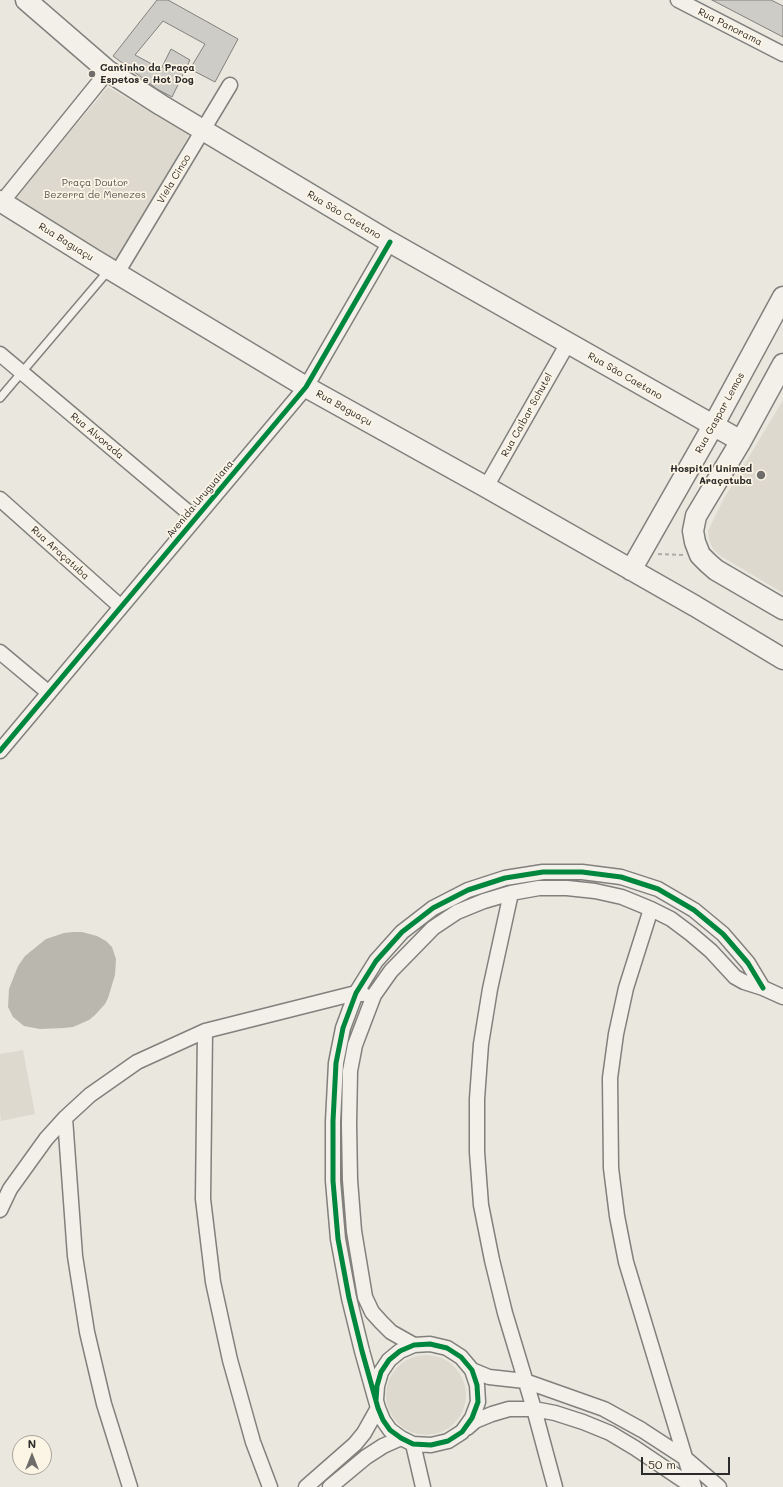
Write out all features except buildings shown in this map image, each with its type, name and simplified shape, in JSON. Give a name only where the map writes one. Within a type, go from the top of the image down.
[{"type":"main road","name":"Rua São Caetano","points":[[26,0],[108,72],[390,242],[741,441]]},
{"type":"main road","name":"Rua Baguaçu","points":[[1,202],[306,388],[486,487],[636,562],[783,659]]},
{"type":"main road","name":"Rua Gaspar Lemos","points":[[636,562],[713,426],[783,297]]},
{"type":"main road","points":[[782,608],[716,570],[700,555],[695,542],[693,530],[696,516],[741,441],[783,364]]},
{"type":"street","name":"Rua Panorama","points":[[678,0],[783,54]]},
{"type":"street","points":[[1,202],[108,72]]},
{"type":"street","name":"Viela Cinco","points":[[113,271],[203,130],[230,84]]},
{"type":"street","name":"Avenida Uruguaiana","points":[[0,751],[306,388],[390,242]]},
{"type":"street","name":"Rua Caibar Schutel","points":[[486,487],[568,343]]},
{"type":"street","name":"Rua Alvorada","points":[[0,354],[195,518]]},
{"type":"street","name":"Rua Araçatuba","points":[[0,499],[121,607]]},
{"type":"street","points":[[0,652],[49,693]]},
{"type":"street","points":[[694,1487],[636,1448],[610,1433],[555,1413],[534,1409],[509,1409],[492,1414],[475,1421],[448,1441],[431,1446],[407,1441],[390,1430],[383,1420],[377,1404],[362,1351],[349,1298],[338,1239],[333,1181],[333,1121],[336,1064],[343,1028],[356,992],[376,960],[402,932],[433,908],[468,890],[505,878],[543,872],[582,872],[621,876],[658,889],[687,905],[723,934],[748,963],[763,988]]},
{"type":"street","points":[[553,872],[553,888]]},
{"type":"street","points":[[414,1346],[391,1332],[372,1312],[365,1297],[354,1231],[350,1180],[350,1071],[355,1045],[374,995],[391,971],[433,928],[457,912],[511,892],[539,888],[567,888],[594,891],[622,897],[651,909],[691,934],[735,977],[783,997]]},
{"type":"street","points":[[511,892],[490,989],[481,1044],[477,1099],[477,1152],[481,1205],[492,1260],[555,1487]]},
{"type":"street","points":[[676,924],[687,905]]},
{"type":"street","points":[[651,909],[626,988],[616,1034],[610,1078],[611,1168],[617,1216],[626,1262],[694,1487]]},
{"type":"street","points":[[0,1210],[10,1189],[46,1139],[65,1118],[90,1095],[137,1062],[205,1031],[356,992],[374,995]]},
{"type":"street","points":[[205,1031],[203,1199],[213,1282],[230,1360],[253,1442],[270,1487]]},
{"type":"street","points":[[65,1118],[75,1256],[87,1332],[104,1404],[130,1487]]},
{"type":"street","points":[[306,1487],[355,1444],[364,1433],[377,1404],[377,1386],[381,1372],[389,1360],[400,1351],[414,1346],[430,1344],[447,1348],[461,1356],[472,1370],[477,1385],[478,1402],[472,1418],[462,1432]]},
{"type":"street","points":[[472,1370],[489,1377],[525,1381],[604,1409],[642,1430],[685,1458],[719,1487]]},
{"type":"street","points":[[330,1487],[366,1456],[383,1446],[407,1441]]},
{"type":"street","points":[[407,1441],[423,1487]]},
{"type":"lane","name":"Viela Cinco","points":[[0,398],[113,271]]},
{"type":"path","points":[[636,562],[700,555]]},
{"type":"shaded area","name":"Praça Doutor Bezerra de Menezes","points":[[108,87],[189,135],[114,266],[11,202]]},
{"type":"shaded area","name":"Hospital Unimed Araçatuba","points":[[783,400],[783,593],[719,555],[713,549],[709,540],[708,531],[723,500]]},
{"type":"shaded area","points":[[82,932],[97,936],[106,941],[112,947],[116,959],[115,975],[105,1004],[89,1020],[73,1027],[40,1029],[24,1026],[13,1017],[8,1007],[9,989],[18,966],[25,956],[46,939],[64,933]]},
{"type":"shaded area","points":[[23,1050],[35,1114],[1,1121],[0,1054]]},
{"type":"shaded area","points":[[418,1355],[434,1355],[455,1366],[466,1387],[466,1403],[455,1424],[434,1435],[418,1435],[404,1429],[397,1424],[392,1417],[386,1403],[386,1387],[392,1373],[397,1366],[404,1361]]},
{"type":"cycle path","points":[[0,751],[306,387],[390,242]]},
{"type":"cycle path","points":[[376,1400],[377,1386],[381,1372],[389,1360],[400,1351],[414,1345],[430,1344],[447,1348],[461,1357],[472,1370],[477,1385],[478,1402],[472,1418],[462,1432],[448,1441],[431,1445],[413,1444],[390,1430],[383,1420],[378,1408],[362,1351],[349,1298],[338,1239],[333,1181],[333,1121],[336,1063],[343,1028],[356,993],[376,961],[402,932],[433,908],[468,890],[505,878],[543,872],[582,872],[621,877],[658,889],[694,910],[723,934],[748,963],[763,988]]},
{"type":"place","name":"Cantinho da Praça Espetos e Hot Dog","points":[[92,74]]},
{"type":"place","name":"Hospital Unimed Araçatuba","points":[[761,475]]}]
